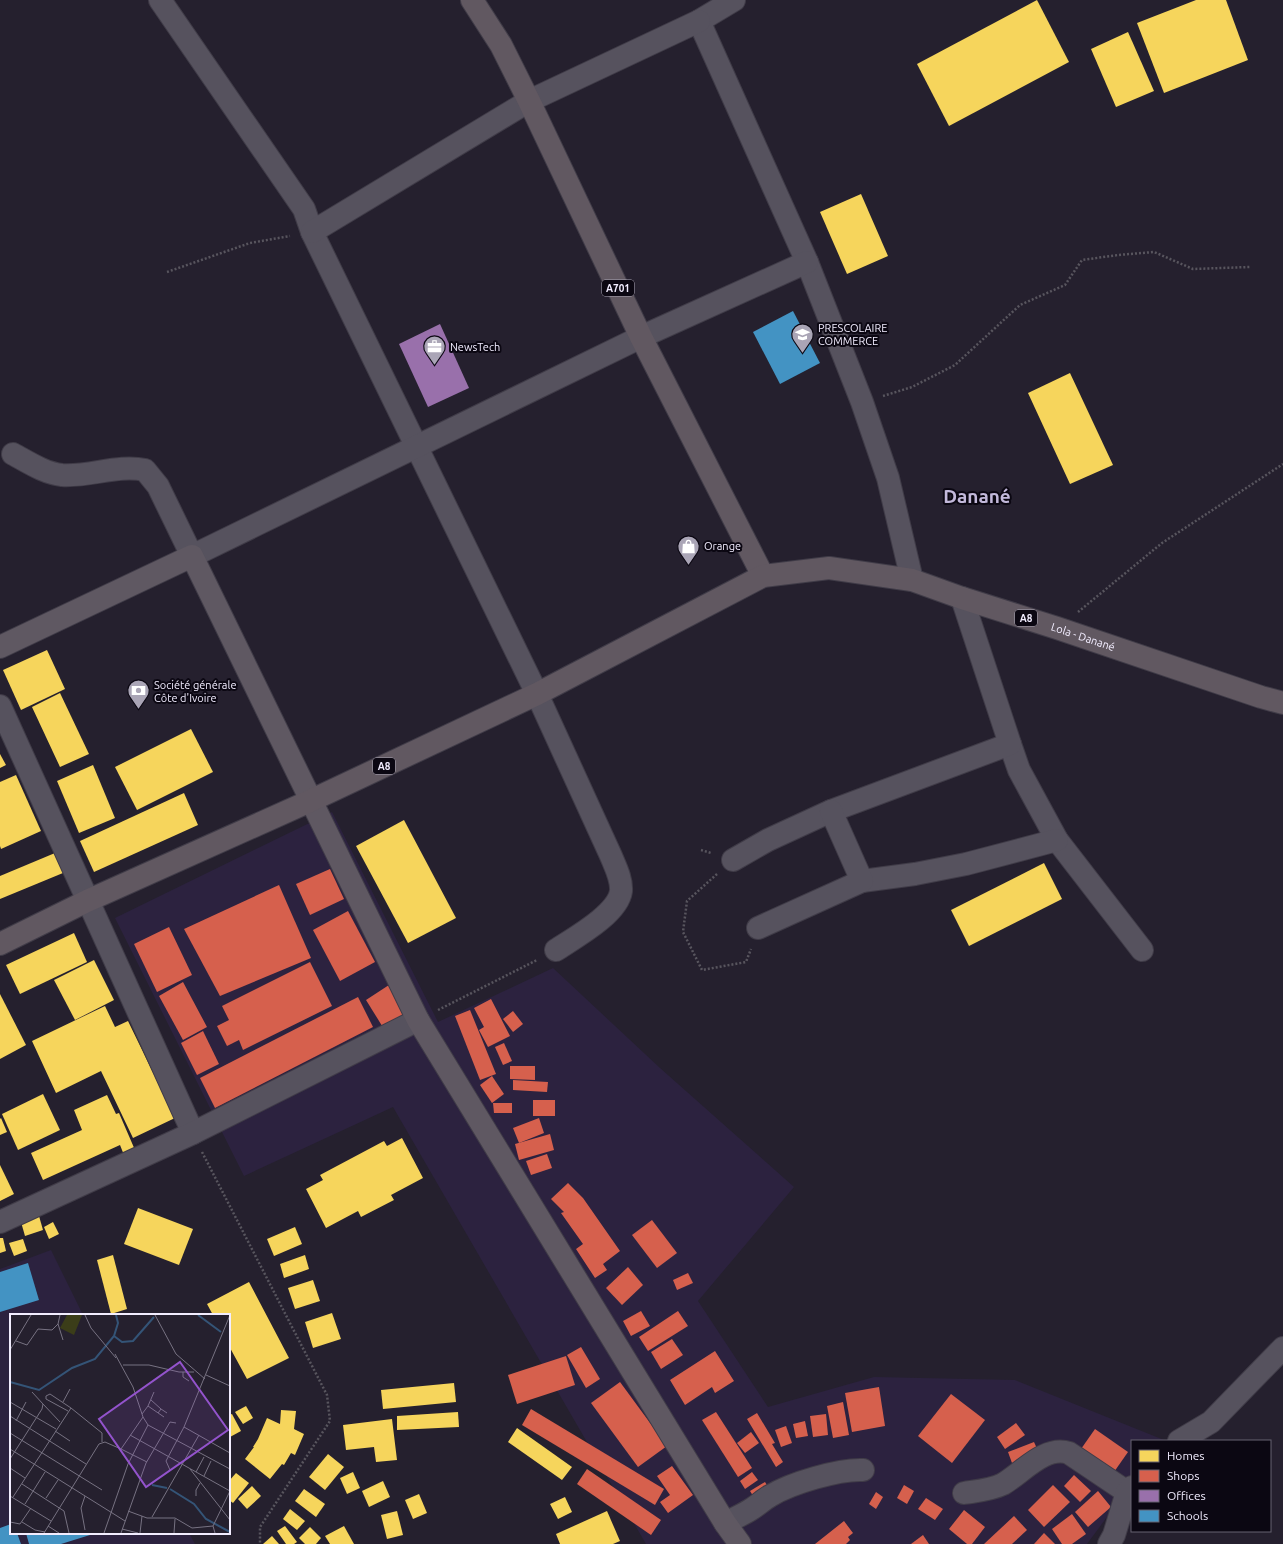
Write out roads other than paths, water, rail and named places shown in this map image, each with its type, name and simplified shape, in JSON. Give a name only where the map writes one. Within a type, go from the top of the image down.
[{"type":"main road","name":"A701","points":[[472,0],[501,45],[641,337],[763,576]]},
{"type":"main road","name":"Lola - Danané","points":[[763,576],[829,568],[912,580],[1254,695],[1283,703]]},
{"type":"main road","name":"A8","points":[[0,944],[87,901],[310,801],[537,694],[763,576]]},
{"type":"street","points":[[160,0],[304,209],[312,232],[537,694],[611,856],[621,882],[621,892],[618,901],[601,920],[556,950]]},
{"type":"street","points":[[312,232],[529,101],[699,21],[734,0]]},
{"type":"street","points":[[699,21],[807,262],[862,402],[888,478],[912,580]]},
{"type":"street","points":[[0,647],[192,556],[641,337],[807,262]]},
{"type":"street","points":[[13,454],[38,468],[61,475],[85,474],[128,468],[145,470],[158,486],[310,801],[418,1020],[725,1523],[740,1544]]},
{"type":"street","points":[[962,598],[1019,770],[1057,840],[1142,950]]},
{"type":"street","points":[[0,706],[193,1133]]},
{"type":"street","points":[[733,860],[768,840],[831,811],[1010,744]]},
{"type":"street","points":[[831,811],[862,881]]},
{"type":"street","points":[[758,928],[862,881],[915,874],[966,864],[1057,840]]},
{"type":"street","points":[[0,1222],[193,1133],[418,1020]]},
{"type":"street","points":[[1181,1440],[1210,1422],[1283,1348]]},
{"type":"street","points":[[964,1493],[983,1491],[1003,1484],[1030,1464],[1056,1451],[1069,1453],[1130,1489],[1114,1535],[1109,1544]]},
{"type":"street","points":[[725,1523],[749,1510],[771,1495],[792,1486],[830,1474],[856,1469],[863,1470]]},
{"type":"place","name":"PRESCOLAIRE COMMERCE","points":[[803,354]]},
{"type":"place","name":"NewsTech","points":[[434,366]]},
{"type":"place","name":"Orange","points":[[689,566]]},
{"type":"place","name":"Société générale Côte d'Ivoire","points":[[138,710]]},
{"type":"district","name":"Danané","points":[[977,496]]}]
